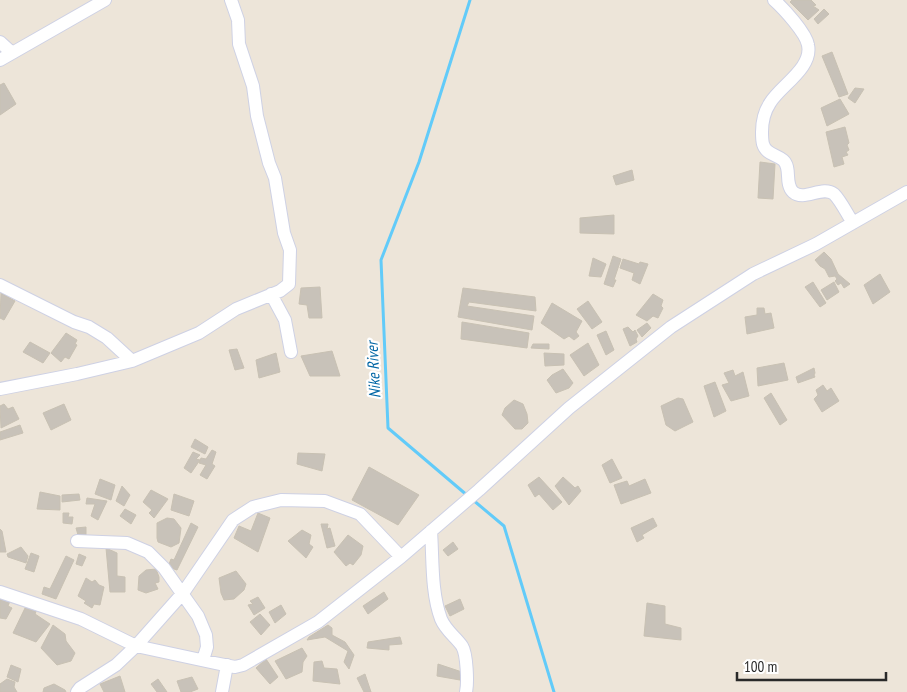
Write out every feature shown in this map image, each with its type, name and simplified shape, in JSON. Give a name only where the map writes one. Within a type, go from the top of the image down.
[{"type":"street","points":[[0,60],[105,0]]},
{"type":"street","points":[[0,389],[132,361],[199,333],[236,309],[280,291],[288,284],[290,250],[284,233],[275,178],[269,163],[257,116],[253,86],[239,44],[238,20],[231,0]]},
{"type":"street","points":[[774,0],[787,12],[808,44],[809,55],[798,73],[770,103],[762,122],[762,142],[766,150],[783,161],[787,166],[789,185],[793,192],[800,195],[828,192],[834,195],[852,223]]},
{"type":"street","points":[[0,42],[12,53]]},
{"type":"street","points":[[0,592],[80,619],[136,646],[235,667],[243,665],[318,622],[401,557],[479,490],[569,408],[671,327],[753,274],[816,244],[907,192]]},
{"type":"street","points":[[0,285],[74,322],[89,327],[107,338],[132,361]]},
{"type":"street","points":[[271,294],[285,320],[291,352]]},
{"type":"street","points":[[77,692],[80,688],[116,665],[136,646],[183,593],[233,520],[253,506],[280,500],[325,501],[360,514],[401,557]]},
{"type":"street","points":[[431,531],[436,598],[441,619],[448,631],[463,647],[465,654],[466,692]]},
{"type":"street","points":[[77,541],[127,543],[148,552],[164,568],[198,616],[206,634],[207,647],[203,660]]},
{"type":"street","points":[[222,692],[227,665]]},
{"type":"building","points":[[792,0],[811,0],[816,5],[813,6],[819,10],[808,20],[790,2]]},
{"type":"building","points":[[824,9],[829,14],[818,24],[814,19]]},
{"type":"building","points":[[832,52],[848,94],[839,97],[822,56]]},
{"type":"building","points":[[4,83],[16,104],[0,115],[0,85]]},
{"type":"building","points":[[855,88],[864,89],[855,103],[848,98]]},
{"type":"building","points":[[840,99],[849,114],[827,126],[821,108]]},
{"type":"building","points":[[845,127],[849,143],[847,145],[849,150],[846,152],[848,155],[842,157],[844,164],[834,167],[826,132]]},
{"type":"building","points":[[760,162],[775,164],[773,199],[758,198]]},
{"type":"building","points":[[632,170],[634,180],[616,185],[613,176]]},
{"type":"building","points":[[614,215],[614,234],[580,233],[580,218]]},
{"type":"building","points":[[824,252],[831,259],[838,274],[850,284],[844,288],[841,283],[838,285],[835,281],[837,279],[835,276],[829,277],[825,269],[815,260]]},
{"type":"building","points":[[613,256],[621,259],[613,287],[604,284]]},
{"type":"building","points":[[593,258],[606,264],[601,277],[589,276]]},
{"type":"building","points":[[623,259],[639,264],[640,262],[648,264],[640,284],[632,280],[634,273],[620,268]]},
{"type":"building","points":[[880,274],[890,292],[873,304],[864,285]]},
{"type":"building","points":[[813,282],[826,303],[820,307],[805,287]]},
{"type":"building","points":[[834,282],[839,292],[827,300],[821,290]]},
{"type":"building","points":[[320,287],[322,318],[309,318],[307,305],[299,304],[301,288]]},
{"type":"building","points":[[463,288],[535,297],[536,311],[469,302],[467,306],[534,316],[532,330],[458,317]]},
{"type":"building","points":[[1,293],[15,301],[4,320],[0,318]]},
{"type":"building","points":[[653,294],[663,300],[661,306],[663,308],[658,318],[653,316],[647,321],[636,315]]},
{"type":"building","points":[[588,301],[602,322],[592,329],[577,309]]},
{"type":"building","points":[[552,303],[582,321],[576,332],[579,336],[574,340],[569,336],[564,339],[541,323]]},
{"type":"building","points":[[757,308],[764,308],[765,314],[771,313],[774,328],[747,334],[745,317],[757,315]]},
{"type":"building","points":[[462,322],[529,333],[527,348],[461,339]]},
{"type":"building","points":[[647,323],[651,328],[642,337],[637,330]]},
{"type":"building","points":[[628,327],[633,332],[635,330],[638,336],[637,342],[630,346],[623,329]]},
{"type":"building","points":[[606,331],[614,350],[606,355],[597,335]]},
{"type":"building","points":[[66,333],[77,340],[75,344],[77,345],[69,359],[65,357],[61,362],[51,353]]},
{"type":"building","points":[[30,342],[50,353],[43,363],[23,352]]},
{"type":"building","points":[[588,343],[599,365],[584,376],[570,355]]},
{"type":"building","points":[[533,344],[549,344],[549,349],[531,348]]},
{"type":"building","points":[[237,349],[244,368],[235,370],[229,350]]},
{"type":"building","points":[[332,351],[340,376],[310,376],[301,356]]},
{"type":"building","points":[[276,353],[280,372],[259,378],[256,360]]},
{"type":"building","points":[[544,353],[564,354],[564,365],[545,366]]},
{"type":"building","points":[[784,363],[788,380],[758,386],[757,368]]},
{"type":"building","points":[[814,368],[815,377],[798,383],[796,377]]},
{"type":"building","points":[[563,369],[573,383],[569,388],[556,393],[547,380]]},
{"type":"building","points":[[733,370],[735,376],[743,372],[749,396],[731,401],[722,385],[729,383],[724,373]]},
{"type":"building","points":[[715,382],[726,411],[714,417],[704,386]]},
{"type":"building","points":[[823,385],[827,391],[831,388],[839,401],[822,412],[814,399],[818,395],[816,390]]},
{"type":"building","points":[[771,393],[787,420],[780,425],[764,398]]},
{"type":"building","points":[[678,398],[683,399],[693,422],[675,431],[666,425],[661,406]]},
{"type":"building","points":[[514,400],[523,404],[527,414],[528,423],[522,429],[515,429],[502,415],[505,408]]},
{"type":"building","points":[[4,404],[8,409],[13,407],[19,419],[1,428],[0,406]]},
{"type":"building","points":[[64,404],[71,420],[51,430],[43,413]]},
{"type":"building","points":[[20,425],[23,433],[0,440],[0,432]]},
{"type":"building","points":[[195,439],[208,447],[205,454],[191,447]]},
{"type":"building","points":[[212,450],[216,452],[212,464],[215,466],[207,479],[200,475],[206,465],[199,463],[201,458],[206,459]]},
{"type":"building","points":[[193,452],[200,455],[196,459],[200,460],[191,473],[184,468]]},
{"type":"building","points":[[298,453],[325,454],[322,471],[297,464]]},
{"type":"building","points":[[612,459],[622,478],[610,483],[602,465]]},
{"type":"building","points":[[369,467],[419,495],[398,525],[352,500]]},
{"type":"building","points":[[539,477],[562,502],[553,510],[539,494],[535,497],[528,485]]},
{"type":"building","points":[[563,477],[575,488],[578,486],[581,491],[569,505],[555,486]]},
{"type":"building","points":[[100,479],[115,485],[111,500],[95,494]]},
{"type":"building","points":[[645,479],[651,493],[621,504],[614,485],[627,481],[629,486]]},
{"type":"building","points":[[122,486],[130,495],[124,506],[116,501]]},
{"type":"building","points":[[151,490],[168,499],[154,518],[149,513],[152,510],[143,502]]},
{"type":"building","points":[[40,492],[60,496],[60,510],[37,509]]},
{"type":"building","points":[[79,494],[80,500],[62,502],[62,495]]},
{"type":"building","points":[[174,494],[194,501],[189,516],[171,510]]},
{"type":"building","points":[[87,498],[107,501],[98,520],[91,516],[95,504],[86,504]]},
{"type":"building","points":[[125,509],[136,515],[131,524],[120,516]]},
{"type":"building","points":[[63,513],[69,513],[68,517],[73,517],[72,524],[63,523]]},
{"type":"building","points":[[258,513],[270,518],[258,552],[234,538],[239,526],[251,531]]},
{"type":"building","points":[[167,518],[174,519],[181,528],[179,543],[171,547],[158,542],[157,538],[157,523]]},
{"type":"building","points":[[653,518],[657,526],[642,535],[644,538],[637,542],[631,528]]},
{"type":"building","points":[[191,523],[198,527],[177,570],[168,567],[171,559],[174,560]]},
{"type":"building","points":[[321,524],[328,524],[327,529],[330,528],[335,546],[327,548]]},
{"type":"building","points":[[86,527],[86,536],[78,535],[76,528]]},
{"type":"building","points":[[0,529],[2,531],[6,552],[0,552]]},
{"type":"building","points":[[302,530],[311,535],[309,544],[313,547],[306,558],[288,541]]},
{"type":"building","points":[[348,535],[363,546],[361,555],[353,565],[350,563],[346,566],[334,552]]},
{"type":"building","points":[[453,542],[458,549],[448,556],[443,550]]},
{"type":"building","points":[[21,547],[28,556],[26,563],[8,557],[7,554]]},
{"type":"building","points":[[106,548],[117,553],[117,576],[125,577],[125,592],[110,592]]},
{"type":"building","points":[[31,553],[39,556],[34,572],[25,569]]},
{"type":"building","points":[[79,554],[86,557],[82,566],[76,564]]},
{"type":"building","points":[[66,556],[74,560],[56,599],[42,594],[44,587],[50,589]]},
{"type":"building","points":[[156,569],[159,582],[155,583],[158,589],[146,593],[138,590],[139,576],[146,570]]},
{"type":"building","points":[[236,571],[246,584],[244,590],[234,599],[224,600],[219,578]]},
{"type":"building","points":[[86,578],[92,582],[95,580],[104,587],[100,605],[94,604],[92,608],[78,596]]},
{"type":"building","points":[[384,592],[388,599],[368,614],[363,606]]},
{"type":"building","points":[[258,597],[265,608],[254,615],[248,605],[253,604],[250,601]]},
{"type":"building","points":[[2,598],[10,601],[8,606],[12,608],[6,619],[0,618],[0,600]]},
{"type":"building","points":[[460,599],[464,609],[450,616],[445,606]]},
{"type":"building","points":[[647,603],[665,606],[665,624],[681,628],[681,640],[644,636]]},
{"type":"building","points":[[281,605],[286,614],[275,623],[269,612]]},
{"type":"building","points":[[26,606],[37,609],[35,614],[50,624],[36,642],[13,633]]},
{"type":"building","points":[[260,614],[270,625],[261,635],[250,622]]},
{"type":"building","points":[[53,625],[65,634],[66,641],[75,653],[71,661],[57,665],[41,648]]},
{"type":"building","points":[[328,625],[332,628],[332,635],[345,642],[354,655],[349,669],[344,662],[348,651],[325,637],[307,640]]},
{"type":"building","points":[[400,637],[402,644],[389,645],[389,650],[367,648],[368,642]]},
{"type":"building","points":[[302,648],[307,656],[303,662],[302,672],[286,679],[275,661]]},
{"type":"building","points":[[266,659],[278,677],[270,684],[256,668]]},
{"type":"building","points":[[322,661],[324,668],[337,669],[340,684],[313,681],[314,662]]},
{"type":"building","points":[[438,664],[462,672],[460,680],[437,676]]},
{"type":"building","points":[[11,665],[21,669],[18,682],[7,677]]},
{"type":"building","points":[[365,674],[371,692],[364,692],[357,678]]},
{"type":"building","points":[[120,676],[125,692],[104,692],[100,684]]},
{"type":"building","points":[[192,677],[198,689],[190,692],[181,692],[177,681]]},
{"type":"building","points":[[7,679],[15,682],[14,687],[17,692],[0,692],[0,684]]},
{"type":"building","points":[[158,679],[167,692],[157,692],[151,684]]},
{"type":"building","points":[[54,684],[66,692],[43,692],[44,688]]},
{"type":"waterway","name":"Nike River","points":[[468,496],[388,428],[381,260],[419,162],[470,0]]},
{"type":"waterway","name":"Nike River","points":[[473,500],[504,526],[554,692]]}]
